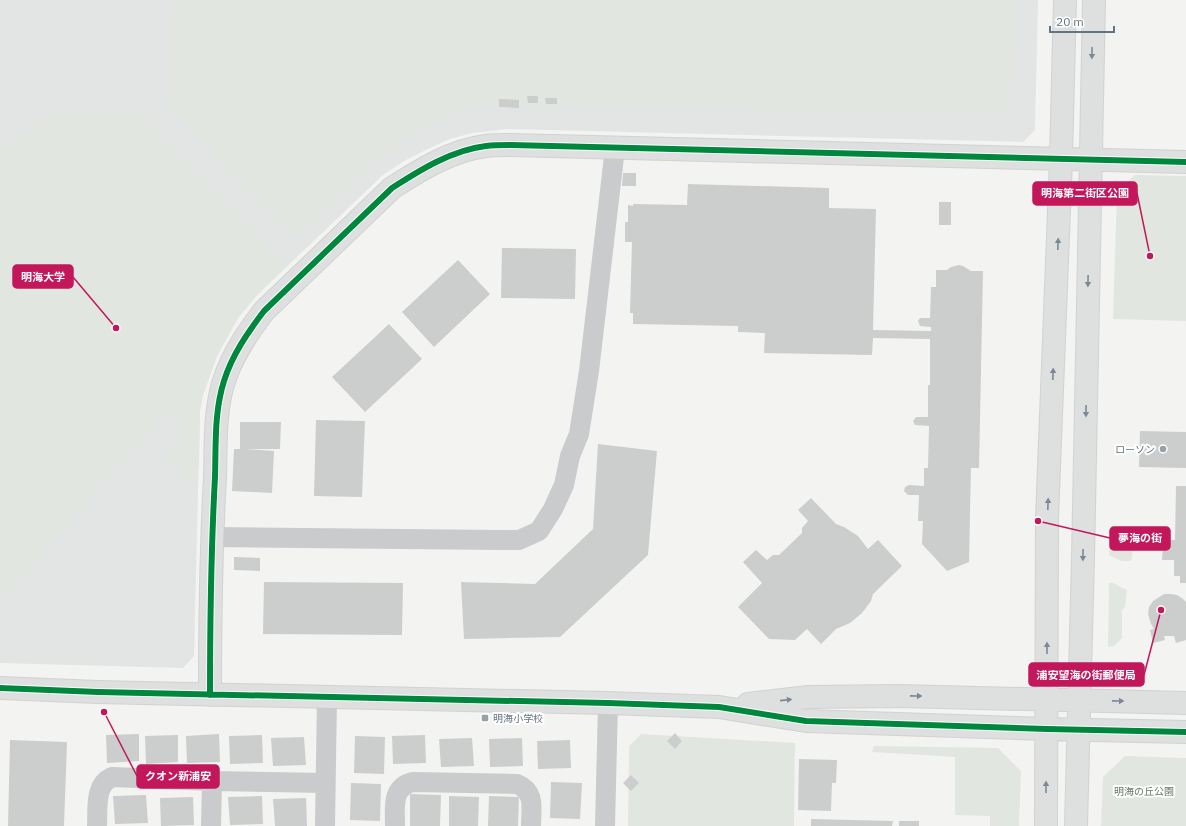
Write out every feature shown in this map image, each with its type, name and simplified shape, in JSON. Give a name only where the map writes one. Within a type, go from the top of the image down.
[{"type":"street","points":[[1046,826],[1047,518],[1061,159],[1064,0]]},
{"type":"street","points":[[1076,826],[1094,0]]},
{"type":"street","points":[[210,695],[212,537],[218,409],[224,381],[234,356],[249,331],[264,311],[392,188],[413,175],[460,153],[484,146],[510,145],[1186,162]]},
{"type":"street","points":[[212,537],[519,540],[539,531],[553,509],[564,486],[570,456],[580,434],[589,371],[615,148]]},
{"type":"street","points":[[0,688],[210,695],[608,703],[719,707],[806,721],[1186,732]]},
{"type":"street","points":[[719,707],[808,697],[900,696],[1186,703]]},
{"type":"street","points":[[325,826],[327,697]]},
{"type":"street","points":[[605,826],[608,703]]},
{"type":"street","points":[[97,826],[99,791],[104,780],[112,777],[325,783]]},
{"type":"street","points":[[211,826],[212,781]]},
{"type":"street","points":[[395,826],[396,797],[399,790],[406,784],[413,782],[516,784],[524,787],[532,799],[531,826]]},
{"type":"shaded area","points":[[0,0],[1038,0],[1035,130],[1023,142],[507,129],[472,133],[450,139],[404,161],[383,175],[257,295],[238,318],[217,356],[203,395],[200,411],[194,656],[183,668],[0,663]]},
{"type":"green space","points":[[173,0],[1016,0],[1009,113],[479,105],[421,126],[370,165],[294,238],[170,107]]},
{"type":"green space","points":[[60,110],[139,111],[286,267],[257,295],[238,318],[217,356],[203,395],[200,411],[199,469],[188,482],[178,472],[183,467],[164,453],[183,431],[163,414],[0,602],[0,172],[3,168],[0,165],[0,148],[51,118]]},
{"type":"green space","points":[[1135,175],[1186,176],[1186,321],[1113,319],[1117,192]]},
{"type":"green space","points":[[1117,527],[1126,529],[1133,546],[1132,558],[1130,561],[1122,561],[1109,555],[1110,537]]},
{"type":"green space","points":[[1109,583],[1113,583],[1127,590],[1125,607],[1122,610],[1122,638],[1114,646],[1108,647]]},
{"type":"green space","points":[[641,734],[795,743],[794,826],[628,826],[629,746]]},
{"type":"green space","points":[[874,746],[998,748],[1021,771],[1019,826],[990,826],[990,816],[955,815],[955,757],[872,752]]},
{"type":"green space","name":"明海の丘公園","points":[[1125,756],[1186,758],[1186,826],[1101,826],[1103,777]]},
{"type":"building","points":[[527,96],[538,96],[538,103],[528,103]]},
{"type":"building","points":[[545,98],[557,98],[557,104],[546,104]]},
{"type":"building","points":[[499,99],[519,100],[519,108],[499,107]]},
{"type":"building","points":[[623,173],[636,173],[636,186],[622,186]]},
{"type":"building","points":[[688,184],[829,188],[829,208],[876,209],[873,330],[931,331],[931,327],[920,326],[918,321],[920,318],[930,318],[931,287],[936,287],[936,270],[947,270],[951,267],[959,265],[971,271],[983,271],[979,468],[971,468],[969,562],[947,571],[922,544],[923,521],[918,521],[919,495],[908,495],[904,491],[905,487],[909,485],[924,486],[924,468],[928,468],[929,426],[915,425],[913,421],[916,417],[928,417],[930,339],[873,338],[872,355],[764,353],[765,333],[738,332],[738,326],[633,324],[633,313],[630,313],[632,242],[625,242],[625,222],[628,222],[628,205],[687,205]]},
{"type":"building","points":[[939,202],[951,202],[951,225],[939,225]]},
{"type":"building","points":[[502,248],[576,249],[575,299],[501,298]]},
{"type":"building","points":[[458,260],[490,294],[434,347],[402,312]]},
{"type":"building","points":[[389,324],[422,359],[365,412],[332,377]]},
{"type":"building","points":[[316,420],[365,421],[362,497],[314,496]]},
{"type":"building","points":[[240,422],[281,422],[280,449],[245,449],[274,451],[272,493],[232,491],[234,449],[240,449]]},
{"type":"building","name":"ローソン","points":[[1140,431],[1186,432],[1186,468],[1139,467]]},
{"type":"building","points":[[598,444],[657,451],[648,555],[560,637],[464,639],[461,582],[535,584],[593,529]]},
{"type":"building","points":[[1176,486],[1186,486],[1186,583],[1180,583],[1180,576],[1174,576],[1174,560],[1162,560],[1163,546],[1169,546],[1169,540],[1175,540]]},
{"type":"building","points":[[811,498],[836,524],[858,536],[868,549],[878,540],[902,566],[873,594],[871,601],[862,613],[850,623],[836,629],[821,644],[807,629],[795,640],[769,639],[738,607],[762,583],[743,562],[756,550],[767,560],[773,555],[779,555],[802,533],[802,528],[808,521],[798,510]]},
{"type":"building","points":[[234,557],[260,558],[260,571],[234,570]]},
{"type":"building","points":[[264,582],[403,583],[402,635],[263,634]]},
{"type":"building","points":[[1164,594],[1177,595],[1186,602],[1186,640],[1176,643],[1174,636],[1164,636],[1165,640],[1153,643],[1150,630],[1154,629],[1148,614],[1149,607],[1153,601]]},
{"type":"building","points":[[675,733],[682,741],[675,749],[667,741]]},
{"type":"building","points":[[139,734],[139,761],[107,763],[106,735]]},
{"type":"building","points":[[219,734],[220,762],[187,763],[186,736]]},
{"type":"building","points":[[178,735],[178,762],[146,764],[145,736]]},
{"type":"building","points":[[262,735],[263,763],[230,764],[229,736]]},
{"type":"building","points":[[425,735],[426,763],[393,764],[392,736]]},
{"type":"building","points":[[355,736],[385,737],[384,774],[354,773]]},
{"type":"building","points":[[304,737],[306,765],[273,766],[271,738]]},
{"type":"building","points":[[472,738],[474,766],[441,767],[439,739]]},
{"type":"building","points":[[522,738],[523,766],[490,767],[489,739]]},
{"type":"building","points":[[10,740],[67,742],[64,826],[8,826]]},
{"type":"building","points":[[570,740],[571,768],[538,769],[537,741]]},
{"type":"building","points":[[799,759],[837,760],[836,783],[832,783],[831,811],[798,810]]},
{"type":"building","points":[[631,775],[639,783],[631,791],[623,783]]},
{"type":"building","points":[[551,782],[582,783],[580,819],[550,818]]},
{"type":"building","points":[[351,783],[381,784],[380,821],[350,820]]},
{"type":"building","points":[[410,794],[441,795],[440,826],[410,826]]},
{"type":"building","points":[[146,795],[148,823],[115,824],[113,796]]},
{"type":"building","points":[[262,796],[263,824],[230,825],[228,797]]},
{"type":"building","points":[[449,796],[479,797],[478,826],[449,826]]},
{"type":"building","points":[[489,796],[519,797],[518,826],[488,826]]},
{"type":"building","points":[[193,797],[194,825],[161,826],[160,798]]},
{"type":"building","points":[[306,798],[307,826],[275,826],[273,799]]},
{"type":"building","points":[[811,819],[893,821],[892,826],[811,826]]},
{"type":"building","points":[[899,821],[919,821],[919,826],[899,826]]},
{"type":"cycle path","points":[[210,695],[211,586],[216,429],[221,393],[227,371],[241,344],[264,311],[392,188],[414,174],[449,156],[473,148],[504,145],[1186,162]]},
{"type":"cycle path","points":[[0,688],[98,692],[608,703],[719,707],[806,721],[1186,732]]},
{"type":"place","name":"明海第二街区公園","points":[[1150,256]]},
{"type":"place","name":"明海大学","points":[[116,328]]},
{"type":"place","name":"ローソン","points":[[1163,449]]},
{"type":"place","name":"夢海の街","points":[[1038,521]]},
{"type":"place","name":"浦安望海の街郵便局","points":[[1161,610]]},
{"type":"place","name":"クオン新浦安","points":[[104,712]]},
{"type":"place","name":"明海小学校","points":[[485,718]]}]
